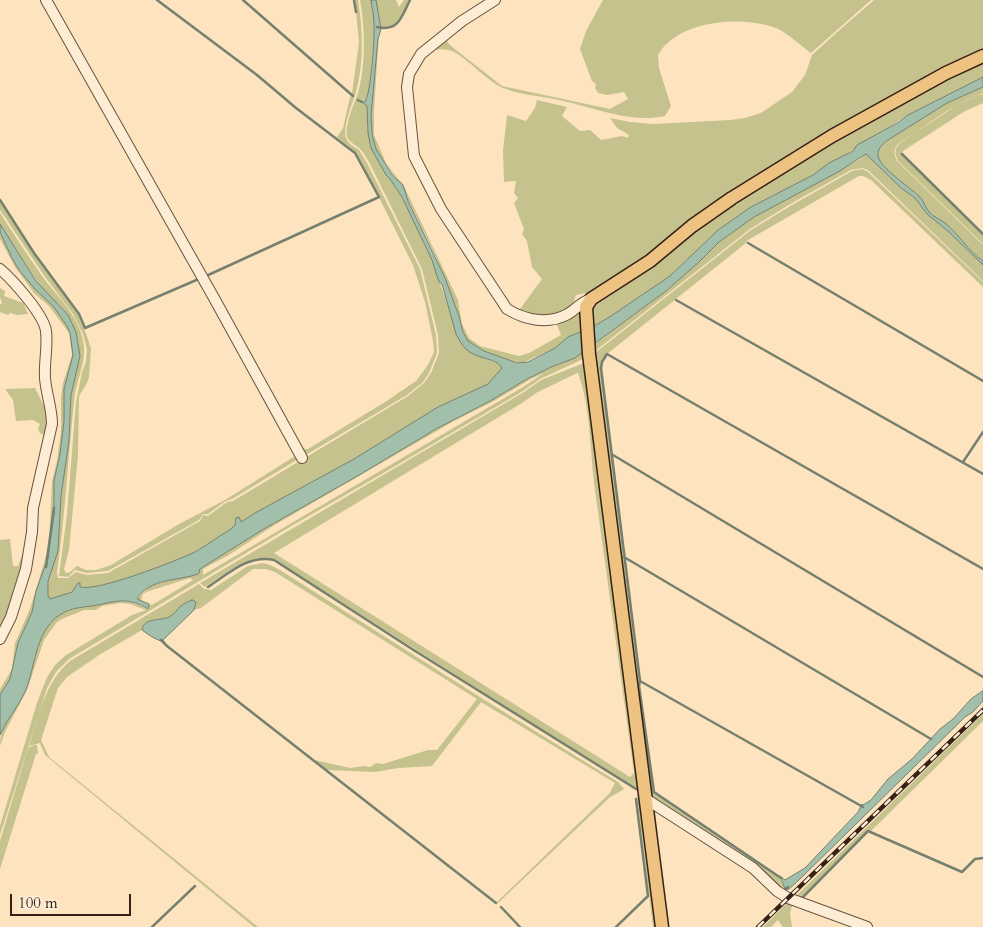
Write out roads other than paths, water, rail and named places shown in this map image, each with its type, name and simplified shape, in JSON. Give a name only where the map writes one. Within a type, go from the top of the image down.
[{"type":"main road","points":[[662,927],[588,354],[586,307],[591,299],[650,260],[692,226],[732,198],[840,132],[946,72],[983,56]]},
{"type":"street","points":[[46,0],[302,458]]},
{"type":"street","points":[[495,0],[444,34],[421,54],[414,64],[409,74],[407,87],[414,156],[441,209],[507,309],[525,318],[545,320],[566,315],[581,302],[591,299]]},
{"type":"street","points":[[0,270],[11,280],[43,321],[46,331],[46,385],[52,414],[52,424],[33,508],[32,532],[26,569],[11,617],[0,639]]},
{"type":"street","points":[[646,799],[753,868],[788,898],[867,927]]},
{"type":"waterway","points":[[157,0],[257,75],[296,108],[355,153],[379,197],[206,276]]},
{"type":"waterway","points":[[243,0],[353,96]]},
{"type":"waterway","points":[[354,0],[356,12]]},
{"type":"waterway","points":[[377,27],[384,28],[395,25],[402,17],[410,0]]},
{"type":"waterway","points":[[358,100],[362,102]]},
{"type":"waterway","points":[[902,154],[983,234]]},
{"type":"waterway","points":[[0,200],[34,253],[79,314],[85,328],[201,278]]},
{"type":"waterway","points":[[748,243],[983,381]]},
{"type":"waterway","points":[[676,300],[983,474]]},
{"type":"waterway","points":[[781,878],[654,792],[639,686],[640,681],[601,368],[607,354],[983,569]]},
{"type":"waterway","points":[[963,462],[983,432]]},
{"type":"waterway","points":[[613,455],[983,677]]},
{"type":"waterway","points":[[46,567],[54,508]]},
{"type":"waterway","points":[[624,557],[931,739]]},
{"type":"waterway","points":[[208,587],[247,562],[265,559],[274,560],[636,789]]},
{"type":"waterway","points":[[161,640],[496,903]]},
{"type":"waterway","points":[[640,681],[863,807]]},
{"type":"waterway","points":[[616,927],[648,896],[636,799]]},
{"type":"waterway","points":[[802,898],[868,831],[962,872],[975,859],[983,858]]},
{"type":"waterway","points":[[761,869],[784,891],[788,887]]},
{"type":"waterway","points":[[152,927],[195,886]]},
{"type":"waterway","points":[[501,907],[520,927]]},
{"type":"railway","points":[[758,927],[983,710]]}]
